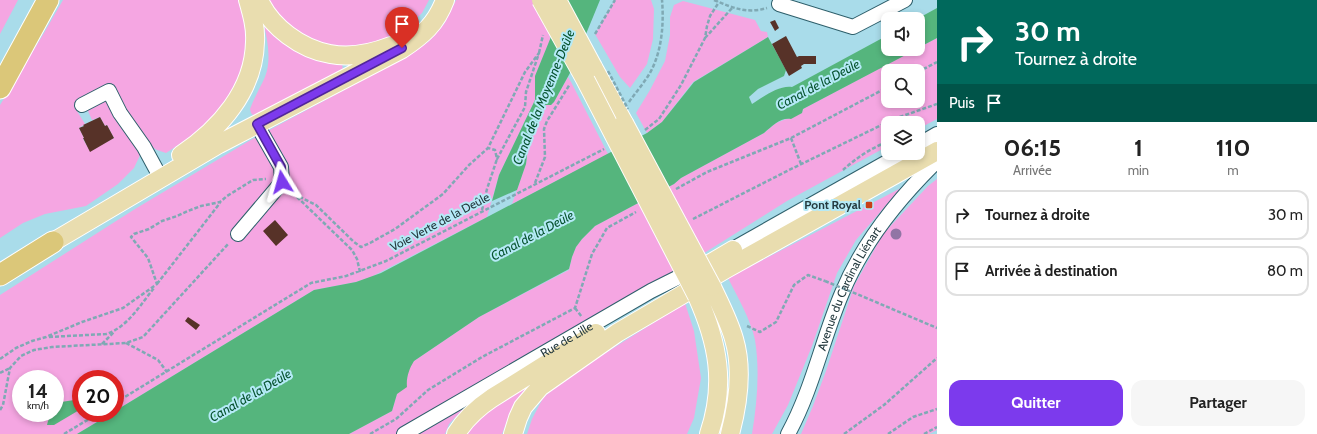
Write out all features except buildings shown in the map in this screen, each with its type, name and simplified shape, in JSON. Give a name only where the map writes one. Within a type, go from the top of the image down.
[{"type":"highway","points":[[0,88],[48,0]]},
{"type":"highway","points":[[0,275],[53,242]]},
{"type":"main road","points":[[53,242],[198,142],[225,116],[241,95],[249,76],[255,50],[255,30],[248,0]]},
{"type":"main road","points":[[259,0],[273,22],[287,34],[314,49],[340,55],[363,54],[388,47],[404,40],[419,28],[429,15],[437,0]]},
{"type":"main road","points":[[53,242],[194,159],[257,124],[402,48],[429,28],[436,19],[445,0]]},
{"type":"main road","points":[[541,0],[705,291],[732,333],[738,361],[737,403],[730,434]]},
{"type":"main road","points":[[557,0],[705,291],[718,364],[719,385],[717,401],[709,434]]},
{"type":"main road","points":[[513,434],[523,407],[532,395],[552,378],[617,333],[726,269],[937,151]]},
{"type":"main road","points":[[456,434],[468,417],[476,409],[492,398],[733,250]]},
{"type":"street","points":[[36,21],[44,0]]},
{"type":"street","points":[[779,4],[853,27],[905,0]]},
{"type":"street","points":[[82,105],[109,91],[120,113],[144,147],[157,171]]},
{"type":"street","points":[[238,234],[277,180],[281,167],[257,124]]},
{"type":"street","points":[[925,141],[937,134]]},
{"type":"street","name":"Rue de Lille","points":[[404,434],[651,291],[733,250],[891,160]]},
{"type":"street","name":"Avenue du Cardinal Liénart","points":[[788,434],[806,397],[841,294],[853,268],[874,234],[915,184],[937,161]]},
{"type":"street","points":[[915,184],[937,170]]},
{"type":"path","points":[[595,34],[615,0]]},
{"type":"path","points":[[627,106],[651,71],[658,54],[663,15],[662,0]]},
{"type":"path","points":[[714,0],[746,11],[756,11],[779,4]]},
{"type":"path","points":[[638,132],[659,119],[670,102],[695,59],[705,38],[710,16],[719,2]]},
{"type":"path","points":[[705,38],[734,7]]},
{"type":"path","points":[[482,210],[497,159],[525,106],[526,92],[539,53],[544,30]]},
{"type":"path","points":[[294,194],[316,205],[354,242],[362,247],[370,244],[395,229],[443,194],[468,165],[488,148],[525,72],[539,53]]},
{"type":"path","points":[[925,68],[937,62]]},
{"type":"path","points":[[535,183],[545,157],[544,129],[547,121],[571,82]]},
{"type":"path","points":[[675,190],[707,172],[791,138],[881,91]]},
{"type":"path","points":[[903,116],[937,104]]},
{"type":"path","points":[[687,222],[881,125]]},
{"type":"path","points":[[791,138],[801,164]]},
{"type":"path","points":[[488,148],[495,150],[497,159]]},
{"type":"path","name":"Voie Verte de la Deûle","points":[[124,398],[311,283],[360,272],[386,261],[482,210],[605,148]]},
{"type":"path","points":[[102,345],[127,321],[220,202],[253,180],[277,180],[294,194],[352,250],[357,259],[360,272]]},
{"type":"path","points":[[157,284],[148,258],[131,237],[134,234],[149,229],[162,221],[200,206],[220,202]]},
{"type":"path","points":[[370,434],[396,420],[428,390],[475,361],[575,308],[592,254],[607,228],[638,211]]},
{"type":"path","points":[[0,373],[10,368],[21,356],[34,350],[52,347],[126,343],[143,337],[238,234]]},
{"type":"path","points":[[744,325],[760,332],[776,322],[794,285],[808,275],[937,328]]},
{"type":"path","points":[[0,359],[16,348],[32,341],[123,308],[157,284]]},
{"type":"path","points":[[46,337],[106,334],[114,332]]},
{"type":"path","points":[[126,343],[158,360],[167,372]]},
{"type":"path","points":[[844,434],[884,405],[937,358]]},
{"type":"path","points":[[0,410],[3,405],[10,368]]},
{"type":"path","points":[[888,434],[912,418],[937,409]]},
{"type":"path","points":[[64,434],[84,422]]},
{"type":"path","points":[[924,434],[937,427]]},
{"type":"shaded area","points":[[0,0],[18,0],[0,34]]},
{"type":"shaded area","points":[[63,0],[242,0],[248,40],[244,72],[214,122],[166,153],[149,145],[110,85],[76,104],[77,111],[85,124],[79,128],[90,151],[114,138],[107,125],[105,126],[100,117],[92,120],[88,111],[88,107],[107,99],[142,151],[134,168],[118,184],[86,206],[45,214],[23,223],[0,238],[0,105]]},
{"type":"shaded area","points":[[268,0],[429,0],[422,13],[399,35],[376,45],[337,47],[304,38],[282,20]]},
{"type":"shaded area","points":[[456,0],[537,0],[549,25],[550,40],[535,76],[535,100],[499,175],[487,217],[369,278],[314,290],[124,406],[124,370],[72,370],[72,422],[97,422],[77,434],[0,434],[0,295],[135,209],[249,141],[404,58],[428,42],[444,24]]},
{"type":"shaded area","points":[[615,0],[651,0],[654,9],[653,39],[647,64],[630,88],[620,77],[595,34]]},
{"type":"shaded area","points":[[683,1],[755,20],[761,31],[767,32],[768,37],[693,82],[662,122],[647,133],[636,113],[665,61],[670,35],[670,17],[674,5]]},
{"type":"shaded area","points":[[263,21],[342,63],[343,71],[254,116],[250,109],[265,77],[268,63],[267,41]]},
{"type":"shaded area","points":[[937,38],[937,119],[925,125],[925,116],[881,116],[881,150],[787,201],[569,338],[404,434],[349,434],[392,411],[397,394],[406,382],[409,368],[414,361],[479,317],[569,270],[576,247],[595,226],[674,184],[681,178],[764,133],[776,123],[802,113],[803,109],[881,68],[881,108],[925,108],[925,64],[888,64],[903,56],[925,56],[925,44]]},
{"type":"shaded area","points":[[568,77],[608,154],[512,204],[526,164],[528,147],[546,105],[551,105],[554,102]]},
{"type":"shaded area","points":[[937,179],[937,430],[929,434],[801,434],[826,371],[854,286],[883,234],[928,186]]},
{"type":"shaded area","points":[[901,188],[856,240],[837,273],[812,346],[788,405],[772,434],[752,434],[757,387],[757,352],[753,332],[747,316],[728,278]]},
{"type":"shaded area","points":[[685,303],[694,331],[701,378],[694,418],[687,434],[527,434],[532,419],[543,398],[564,379]]},
{"type":"shaded area","points":[[529,385],[513,406],[502,434],[466,434],[480,416]]},
{"type":"shaded area","points":[[470,402],[449,424],[445,434],[415,434]]},
{"type":"water","name":"Canal de la Moyenne-Deûle","points":[[566,0],[600,0],[570,73],[554,102],[551,105],[545,105],[528,147],[526,164],[517,190],[492,201],[499,175],[535,100],[535,76]]},
{"type":"water","points":[[937,8],[937,38],[925,44],[925,15]]},
{"type":"water","name":"Canal de la Deûle","points":[[768,37],[786,70],[784,76],[758,89],[749,97],[752,104],[777,90],[792,87],[881,39],[881,56],[904,56],[888,64],[881,64],[881,68],[803,109],[802,113],[791,119],[784,119],[780,121],[764,133],[681,178],[674,184],[595,226],[576,247],[569,269],[479,317],[414,361],[408,374],[407,387],[397,394],[392,411],[349,434],[77,434],[97,422],[124,422],[124,406],[314,290],[356,282],[381,273],[647,133],[662,122],[694,82]]},
{"type":"water","points":[[72,400],[72,414],[64,419],[64,402]]},
{"type":"water","points":[[48,422],[59,422],[54,425],[47,425]]},
{"type":"place","name":"Pont Royal","points":[[869,205]]},
{"type":"route","points":[[282,182],[281,167],[257,124],[402,48]]}]
